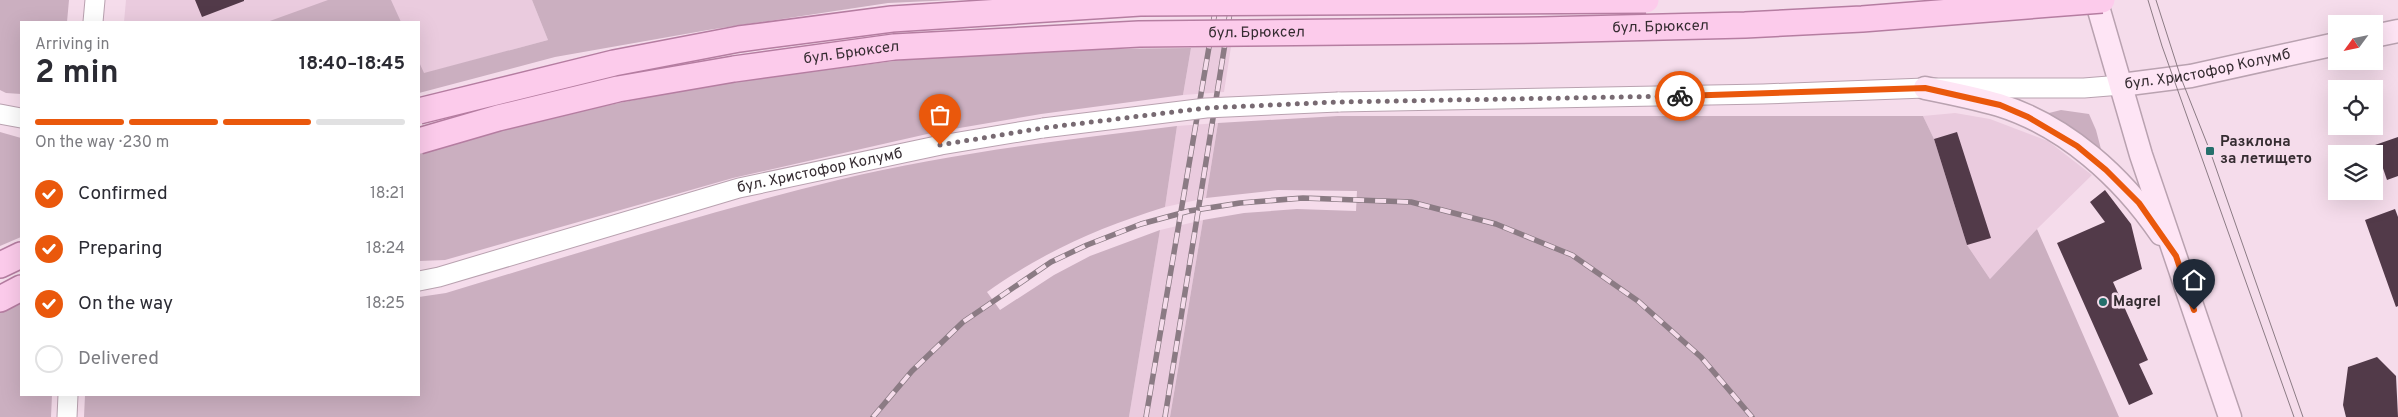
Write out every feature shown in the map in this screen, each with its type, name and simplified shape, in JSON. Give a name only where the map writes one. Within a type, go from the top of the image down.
[{"type":"main road","name":"бул. Брюксел","points":[[420,111],[614,63],[739,39],[892,19],[1140,3],[1646,0]]},
{"type":"main road","points":[[2096,0],[2120,85],[2230,417]]},
{"type":"main road","name":"бул. Брюксел","points":[[420,141],[498,118],[618,89],[734,69],[894,47],[1139,34],[1540,30],[1745,25],[1862,19],[2102,0]]},
{"type":"main road","points":[[2383,34],[2398,31]]},
{"type":"main road","name":"бул. Христофор Колумб","points":[[2120,85],[2192,76],[2328,46]]},
{"type":"main road","points":[[1925,88],[2000,105],[2028,117],[2077,146],[2106,170],[2139,203],[2176,256]]},
{"type":"main road","points":[[0,264],[20,255]]},
{"type":"main road","points":[[0,298],[20,288]]},
{"type":"street","points":[[93,21],[95,0]]},
{"type":"street","name":"бул. Христофор Колумб","points":[[420,281],[739,188],[940,145],[1043,128],[1206,108],[1338,102],[1763,94],[1925,88],[2084,88],[2120,85]]},
{"type":"street","points":[[0,114],[20,118]]},
{"type":"street","points":[[67,417],[68,396]]},
{"type":"shaded area","points":[[0,0],[69,0],[67,21],[20,21],[20,94],[6,93],[0,90]]},
{"type":"shaded area","points":[[126,0],[532,0],[548,40],[420,75],[420,21],[124,21]]},
{"type":"shaded area","points":[[328,0],[391,0],[401,21],[270,21]]},
{"type":"shaded area","points":[[532,0],[953,0],[888,3],[708,30],[555,57],[420,93],[420,64],[424,73],[548,40]]},
{"type":"shaded area","points":[[1231,47],[1224,92],[1183,95],[1191,48]]},
{"type":"shaded area","points":[[1191,48],[1183,95],[1041,114],[936,132],[733,178],[445,260],[420,261],[420,152],[548,117],[721,83],[910,59],[1095,49]]},
{"type":"shaded area","points":[[2061,110],[2089,114],[2096,130],[2102,153],[2045,114]]},
{"type":"shaded area","points":[[1955,113],[1990,119],[2048,141],[2092,175],[1990,279],[1967,245],[1934,139],[1923,116]]},
{"type":"shaded area","points":[[1338,116],[1923,116],[1934,139],[1967,245],[1990,279],[2037,229],[2119,417],[1170,417],[1203,220],[1244,213],[1297,209],[1356,211],[1357,191],[1278,190],[1206,198],[1218,123]]},
{"type":"shaded area","points":[[1218,123],[1206,198],[1165,207],[1177,126]]},
{"type":"shaded area","points":[[1177,126],[1165,207],[1117,223],[1073,242],[1030,264],[987,292],[1000,310],[1054,275],[1090,256],[1160,230],[1129,417],[84,417],[85,396],[420,396],[420,297],[446,293],[690,220],[838,180],[922,162]]},
{"type":"shaded area","points":[[0,132],[20,138],[20,237],[0,246]]},
{"type":"shaded area","points":[[1203,220],[1170,417],[1129,417],[1160,230]]},
{"type":"shaded area","points":[[20,301],[20,396],[52,396],[51,417],[0,417],[0,310]]},
{"type":"building","points":[[195,0],[244,0],[244,1],[202,17]]},
{"type":"building","points":[[1957,132],[1991,238],[1967,245],[1934,139]]},
{"type":"building","points":[[2398,137],[2398,176],[2387,180],[2383,168],[2383,145],[2375,145]]},
{"type":"building","points":[[2105,190],[2131,224],[2142,269],[2113,282],[2148,360],[2139,364],[2153,394],[2129,405],[2057,243],[2105,222],[2090,202]]},
{"type":"building","points":[[2395,209],[2398,217],[2398,306],[2396,307],[2365,220]]},
{"type":"building","points":[[2377,357],[2396,376],[2398,417],[2346,417],[2343,405],[2348,367]]},
{"type":"tram line","points":[[2148,0],[2162,46],[2294,417]]},
{"type":"tram line","points":[[2156,0],[2181,78],[2210,151],[2303,417]]},
{"type":"railway","points":[[1146,417],[1217,0]]},
{"type":"railway","points":[[1165,417],[1232,0]]},
{"type":"railway","points":[[873,417],[912,371],[963,322],[1051,262],[1087,245],[1141,224],[1189,211],[1240,203],[1303,198],[1411,202],[1496,224],[1572,255],[1638,301],[1701,357],[1752,417]]},
{"type":"way so far","points":[[940,145],[1043,128],[1206,108],[1338,102],[1680,96]]},
{"type":"place","name":"Разклона за летището","points":[[2210,151]]},
{"type":"place","name":"Magrel","points":[[2103,302]]},
{"type":"route","points":[[1680,96],[1925,88],[2000,105],[2053,130],[2077,146],[2106,170],[2139,203],[2176,256],[2194,310]]}]
